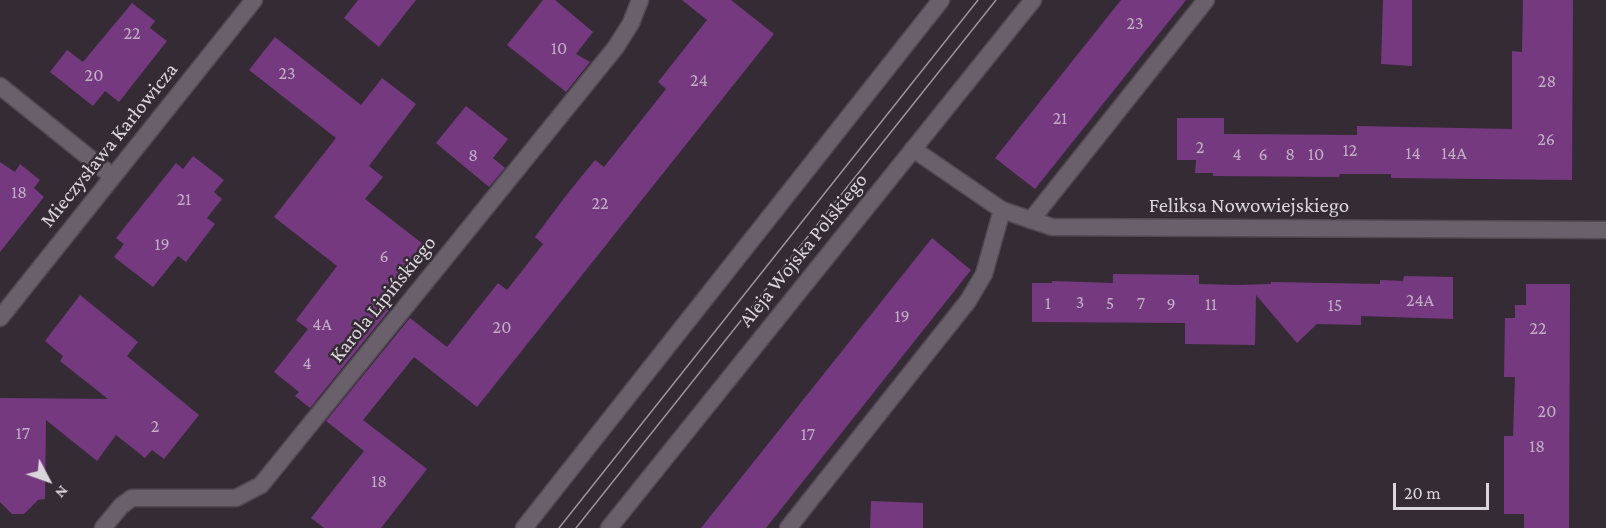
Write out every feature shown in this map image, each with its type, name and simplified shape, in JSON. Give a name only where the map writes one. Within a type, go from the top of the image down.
[{"type":"street","name":"Mieczysława Karłowicza","points":[[0,318],[254,0]]},
{"type":"street","name":"Karola Lipińskiego","points":[[103,528],[121,506],[132,498],[236,498],[261,485],[616,47],[631,23],[640,0]]},
{"type":"street","points":[[524,528],[941,0]]},
{"type":"street","name":"Aleja Wojska Polskiego","points":[[609,528],[1033,0]]},
{"type":"street","points":[[1031,220],[1206,0]]},
{"type":"street","points":[[0,86],[112,176]]},
{"type":"street","name":"Feliksa Nowowiejskiego","points":[[913,149],[1002,210],[1052,227],[1606,230]]},
{"type":"street","points":[[788,528],[968,301],[984,274],[1002,210]]},
{"type":"building","points":[[358,0],[416,0],[379,47],[344,18]]},
{"type":"building","points":[[543,0],[555,0],[593,32],[576,54],[590,62],[566,92],[507,45]]},
{"type":"building","points":[[682,0],[731,0],[774,34],[477,407],[414,357],[363,420],[427,469],[381,528],[324,528],[311,518],[364,451],[326,421],[410,318],[447,347],[498,283],[507,290],[543,244],[535,237],[568,193],[595,160],[604,167],[666,89],[658,82],[707,20]]},
{"type":"building","points":[[1121,0],[1186,0],[1035,189],[995,158]]},
{"type":"building","points":[[1383,0],[1412,0],[1412,66],[1381,64]]},
{"type":"building","points":[[1523,0],[1573,0],[1572,180],[1391,178],[1391,174],[1340,174],[1339,177],[1213,176],[1213,173],[1195,173],[1196,160],[1177,160],[1177,118],[1224,118],[1224,134],[1357,135],[1357,126],[1512,129],[1512,51],[1522,52]]},
{"type":"building","points":[[132,3],[155,21],[150,28],[167,41],[119,102],[105,91],[93,106],[50,72],[67,50],[83,62]]},
{"type":"building","points":[[275,37],[361,105],[382,78],[416,104],[369,166],[383,177],[365,199],[423,244],[383,295],[394,304],[310,408],[295,396],[299,392],[274,372],[308,329],[296,320],[337,266],[274,217],[336,138],[249,70]]},
{"type":"building","points":[[466,106],[508,139],[493,158],[505,168],[489,187],[436,143]]},
{"type":"building","points":[[193,156],[224,180],[214,192],[222,199],[207,218],[215,224],[186,262],[178,256],[153,287],[114,257],[124,244],[116,238],[176,163],[183,169]]},
{"type":"building","points":[[0,162],[15,172],[20,164],[40,180],[34,188],[44,197],[0,252]]},
{"type":"building","points":[[932,238],[971,270],[766,528],[701,528]]},
{"type":"building","points":[[1113,274],[1199,275],[1199,284],[1237,285],[1271,284],[1271,282],[1380,284],[1380,280],[1403,281],[1404,276],[1453,277],[1453,319],[1361,316],[1361,325],[1317,324],[1297,343],[1256,295],[1255,345],[1185,344],[1185,323],[1032,322],[1032,283],[1052,283],[1052,281],[1113,283]]},
{"type":"building","points":[[1526,284],[1570,284],[1569,528],[1524,528],[1524,514],[1504,514],[1504,436],[1513,436],[1515,377],[1504,377],[1505,318],[1515,318],[1515,305],[1526,305]]},
{"type":"building","points":[[80,295],[138,342],[127,356],[199,415],[164,459],[152,450],[145,458],[116,435],[97,461],[46,420],[45,499],[38,500],[24,514],[12,514],[0,502],[0,398],[108,399],[60,361],[63,356],[45,341]]},
{"type":"building","points":[[871,501],[923,503],[923,528],[870,528]]},
{"type":"tram line","points":[[559,528],[978,0]]},
{"type":"tram line","points":[[576,528],[996,0]]}]
